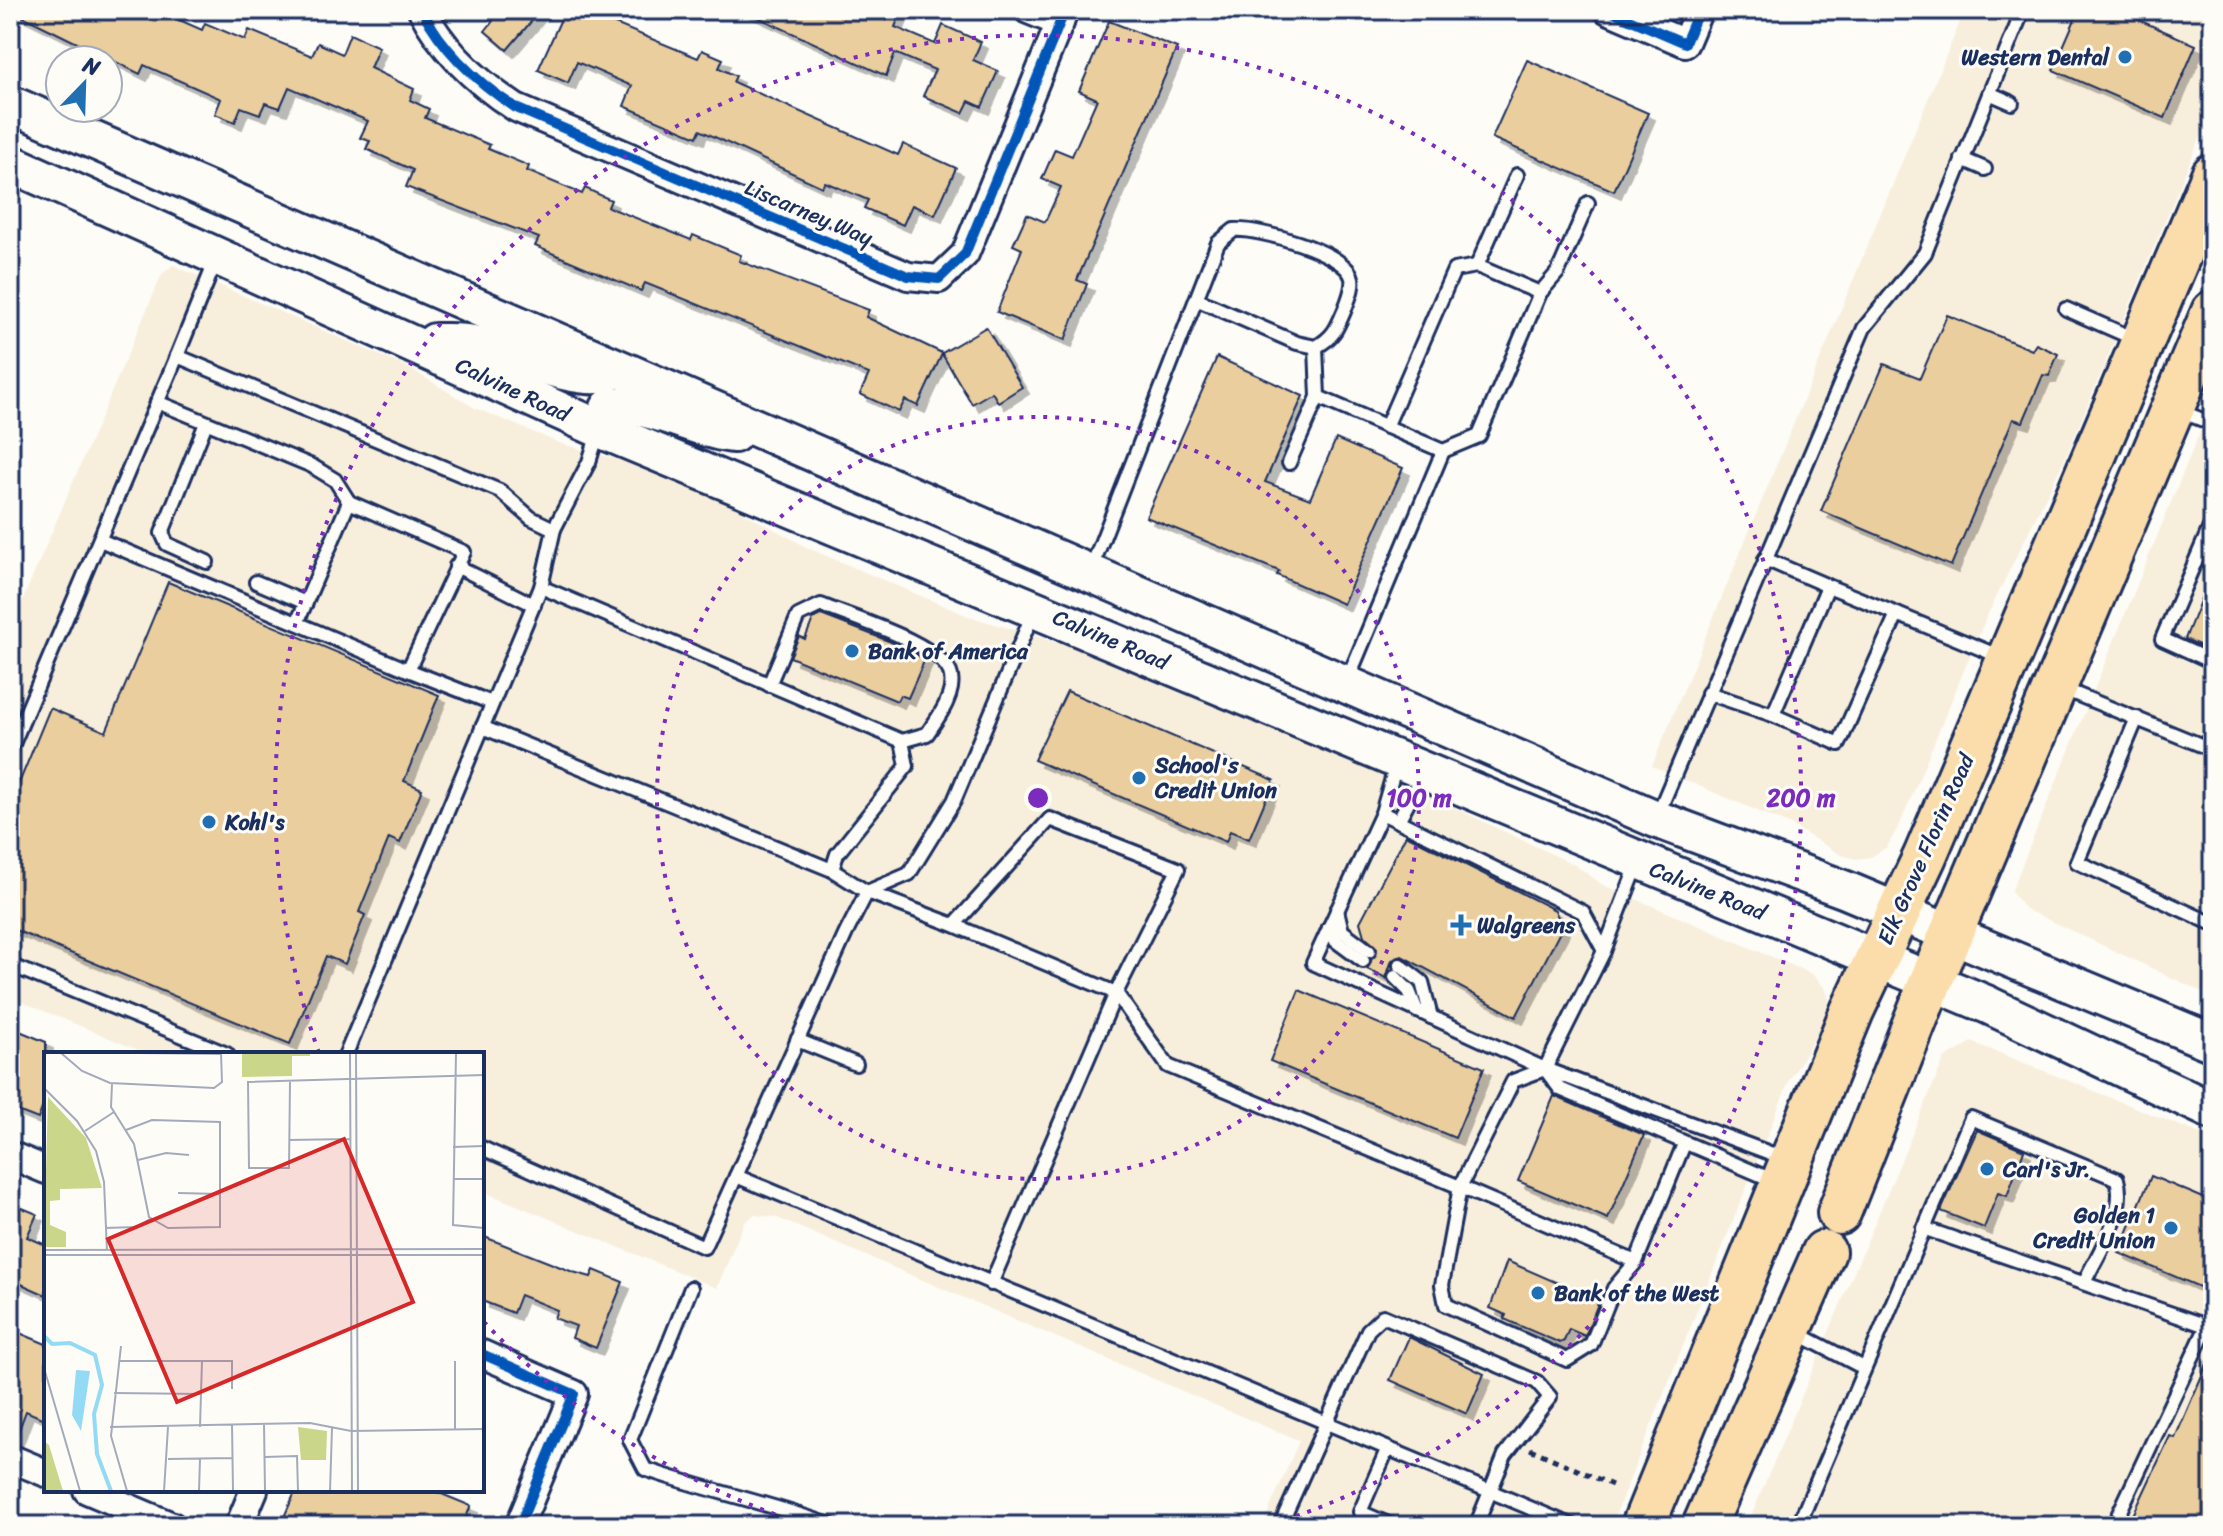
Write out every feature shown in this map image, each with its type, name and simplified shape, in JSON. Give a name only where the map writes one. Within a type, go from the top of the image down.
[{"type":"main road","points":[[10,104],[1656,819],[1899,912],[2213,1043]]},
{"type":"main road","name":"Calvine Road","points":[[10,163],[600,429],[1931,981],[2213,1111]]},
{"type":"main road","name":"Elk Grove Florin Road","points":[[1643,1526],[1786,1172],[2213,175]]},
{"type":"main road","points":[[2165,293],[2173,331],[2163,369],[2163,388],[2173,408]]},
{"type":"main road","points":[[1704,1526],[1824,1252],[1931,981],[2058,686],[2213,312]]},
{"type":"main road","points":[[406,340],[469,343],[591,375],[606,375],[615,365]]},
{"type":"main road","points":[[600,429],[609,408],[634,405],[709,432],[787,440]]},
{"type":"main road","points":[[1035,608],[1052,596],[1069,591],[1174,631],[1229,633]]},
{"type":"street","name":"Liscarney Way","points":[[422,10],[469,72],[492,92],[530,115],[908,276],[939,279],[965,254],[1063,17]]},
{"type":"street","points":[[1028,10],[1063,17]]},
{"type":"street","points":[[1608,10],[1685,43],[1699,10]]},
{"type":"street","points":[[10,1155],[44,1169]]},
{"type":"street","points":[[484,1355],[574,1394],[519,1526]]},
{"type":"street","points":[[10,1458],[44,1472]]},
{"type":"street","points":[[92,1492],[172,1526]]},
{"type":"street","points":[[239,1526],[253,1492]]},
{"type":"lane","points":[[1656,819],[1864,328],[1925,253],[2023,10]]},
{"type":"lane","points":[[1989,93],[2012,103]]},
{"type":"lane","points":[[1962,159],[1985,169]]},
{"type":"lane","points":[[1477,266],[1517,175]]},
{"type":"lane","points":[[1346,684],[1443,451],[1479,436],[1540,293],[1558,272],[1588,203]]},
{"type":"lane","points":[[1090,572],[1196,299],[1218,243],[1234,230],[1270,232],[1345,265],[1352,278],[1351,295],[1333,338],[1316,347],[1297,343],[1196,299]]},
{"type":"lane","points":[[10,751],[217,257]]},
{"type":"lane","points":[[1386,427],[1454,270],[1477,266],[1540,293]]},
{"type":"lane","points":[[2066,309],[2143,342]]},
{"type":"lane","points":[[1289,463],[1318,397],[1316,347]]},
{"type":"lane","points":[[177,356],[500,491],[531,518],[554,529]]},
{"type":"lane","points":[[1318,397],[1443,451]]},
{"type":"lane","points":[[157,402],[312,466],[335,480],[349,502],[464,552],[408,670]]},
{"type":"lane","points":[[2173,408],[2213,424]]},
{"type":"lane","points":[[206,423],[162,533],[167,544],[207,562]]},
{"type":"lane","points":[[347,1052],[534,605],[554,529],[589,462],[600,429]]},
{"type":"lane","points":[[297,623],[317,576],[340,540],[349,502]]},
{"type":"lane","points":[[2213,520],[2162,639],[2213,662]]},
{"type":"lane","points":[[100,540],[492,703]]},
{"type":"lane","points":[[1765,559],[2007,660]]},
{"type":"lane","points":[[456,566],[534,605]]},
{"type":"lane","points":[[317,576],[331,582]]},
{"type":"lane","points":[[256,582],[306,603]]},
{"type":"lane","points":[[432,583],[446,589]]},
{"type":"lane","points":[[1773,715],[1828,586]]},
{"type":"lane","points":[[541,587],[769,685],[902,741],[927,734],[949,692],[951,675],[941,657],[916,643],[821,605],[798,616],[769,685]]},
{"type":"lane","points":[[484,1149],[704,1247],[867,892],[909,874],[954,801],[1035,608]]},
{"type":"lane","points":[[1708,693],[1773,715],[1839,744],[1897,614]]},
{"type":"lane","points":[[414,620],[428,626]]},
{"type":"lane","points":[[2058,686],[2213,750]]},
{"type":"lane","points":[[2137,718],[2077,862],[2213,924]]},
{"type":"lane","points":[[482,727],[832,870],[867,892],[1116,993],[1168,1066],[1636,1262]]},
{"type":"lane","points":[[832,870],[837,854],[907,766],[902,741]]},
{"type":"lane","points":[[1411,764],[1382,813],[1313,963],[1545,1069],[1786,1172]]},
{"type":"lane","points":[[1398,821],[1411,764]]},
{"type":"lane","points":[[1382,813],[1583,912],[1604,951]]},
{"type":"lane","points":[[954,925],[1050,819],[1178,869],[1116,993],[991,1284]]},
{"type":"lane","points":[[1639,861],[1604,951],[1545,1069],[1513,1081],[1460,1187],[1442,1285],[1446,1305],[1567,1360],[1591,1345],[1614,1288],[1636,1262],[1684,1144]]},
{"type":"lane","points":[[1329,927],[1336,941],[1366,956],[1342,931],[1337,910]]},
{"type":"lane","points":[[10,965],[222,1052]]},
{"type":"lane","points":[[1417,1011],[1397,971],[1422,982],[1431,1017]]},
{"type":"lane","points":[[797,1040],[856,1064]]},
{"type":"lane","points":[[1545,1069],[1560,1089],[1684,1144],[1786,1172]]},
{"type":"lane","points":[[1798,1526],[1971,1118],[2117,1179],[2121,1194],[2113,1221],[2084,1283]]},
{"type":"lane","points":[[736,1176],[1573,1526]]},
{"type":"lane","points":[[1923,1228],[2084,1283],[2210,1320],[2113,1526]]},
{"type":"lane","points":[[691,1288],[630,1440],[645,1469],[695,1487],[781,1507],[832,1526]]},
{"type":"lane","points":[[1280,1526],[1368,1330],[1383,1316],[1537,1382],[1550,1397],[1505,1455],[1476,1526]]},
{"type":"lane","points":[[1790,1330],[1864,1368]]},
{"type":"lane","points":[[1354,1526],[1387,1450]]},
{"type":"lane","points":[[1360,1512],[1393,1526]]},
{"type":"path","points":[[1525,1447],[1612,1485]]},
{"type":"shaded area","points":[[1965,10],[2213,10],[2213,107],[2067,454],[1985,620],[1900,824],[1887,847],[1871,857],[1856,859],[1841,855],[1791,825],[1652,766]]},
{"type":"shaded area","points":[[173,265],[409,368],[475,408],[562,444],[654,470],[701,489],[810,549],[968,616],[1072,647],[1366,766],[1575,865],[1603,885],[1812,974],[1825,988],[1829,999],[1826,1018],[1789,1081],[1611,1526],[1262,1526],[1299,1441],[775,1217],[754,1215],[744,1223],[717,1288],[484,1192],[484,1052],[143,1052],[10,997],[10,630],[162,274]]},
{"type":"shaded area","points":[[2213,400],[2213,997],[2025,909],[2011,892]]},
{"type":"shaded area","points":[[1972,1042],[2213,1139],[2213,1526],[1747,1526],[1944,1059]]},
{"type":"building","points":[[10,10],[157,10],[202,30],[205,23],[245,40],[249,30],[312,56],[318,43],[342,54],[350,34],[379,47],[370,68],[414,89],[410,100],[429,109],[425,118],[490,145],[488,149],[529,166],[527,171],[582,194],[585,188],[611,200],[608,207],[691,240],[693,235],[741,255],[739,261],[869,310],[866,317],[942,353],[986,327],[1022,387],[998,402],[992,392],[972,404],[942,354],[918,406],[905,400],[899,412],[860,394],[869,374],[645,283],[641,291],[535,246],[539,238],[406,187],[413,170],[366,149],[370,141],[360,138],[368,121],[289,87],[280,108],[265,103],[260,114],[241,107],[235,122],[215,114],[221,99],[144,65],[140,74],[124,66],[124,44],[79,44]]},
{"type":"building","points":[[479,10],[541,10],[507,50],[485,31],[493,21]]},
{"type":"building","points":[[565,10],[581,10],[698,58],[702,50],[723,59],[719,68],[736,76],[733,82],[898,155],[903,144],[956,168],[935,215],[912,205],[903,225],[864,208],[868,200],[825,182],[822,187],[700,130],[697,137],[624,106],[632,86],[577,62],[568,83],[538,70]]},
{"type":"building","points":[[742,10],[902,10],[895,27],[935,44],[943,25],[981,42],[973,60],[998,71],[982,107],[969,101],[963,113],[923,96],[935,70],[895,53],[886,76]]},
{"type":"building","name":"Western Dental","points":[[2079,10],[2116,10],[2196,45],[2165,118],[2053,70]]},
{"type":"building","points":[[1109,21],[1177,48],[1077,280],[1087,284],[1065,340],[997,312],[1022,249],[1013,245],[1027,214],[1045,222],[1061,187],[1042,179],[1055,149],[1072,156],[1097,99],[1079,91]]},
{"type":"building","points":[[1527,60],[1648,113],[1614,191],[1492,138]]},
{"type":"building","points":[[1947,315],[2032,350],[2036,344],[2058,354],[2049,376],[2043,375],[2023,422],[2013,419],[1951,566],[1821,511],[1884,364],[1920,378]]},
{"type":"building","points":[[1217,357],[1303,396],[1265,482],[1310,499],[1336,439],[1403,468],[1343,604],[1277,575],[1279,571],[1146,517]]},
{"type":"building","points":[[2213,571],[2213,651],[2185,639]]},
{"type":"building","name":"Kohl's","points":[[168,582],[439,695],[404,781],[422,789],[400,843],[389,838],[359,912],[365,915],[345,964],[326,956],[290,1044],[10,928],[10,805],[50,708],[106,732]]},
{"type":"building","name":"Bank of America","points":[[821,615],[891,642],[925,659],[908,698],[900,695],[897,701],[790,657],[799,636],[805,639],[813,619]]},
{"type":"building","points":[[1067,691],[1274,780],[1249,839],[1230,831],[1226,842],[1034,760]]},
{"type":"building","name":"Walgreens","points":[[1406,835],[1555,910],[1562,928],[1516,1017],[1402,956],[1392,960],[1386,978],[1367,969],[1377,948],[1364,936],[1360,922]]},
{"type":"building","points":[[1299,990],[1484,1068],[1455,1138],[1270,1061]]},
{"type":"building","points":[[10,1027],[46,1042],[46,1052],[44,1103],[38,1119],[10,1108]]},
{"type":"building","points":[[1554,1096],[1644,1135],[1608,1219],[1518,1181]]},
{"type":"building","name":"Carl's Jr.","points":[[1977,1130],[2024,1150],[2007,1196],[1998,1193],[1984,1228],[1941,1211]]},
{"type":"building","name":"Golden 1 Credit Union","points":[[2151,1176],[2213,1202],[2213,1262],[2202,1288],[2119,1253]]},
{"type":"building","points":[[10,1203],[37,1214],[27,1237],[44,1244],[44,1294],[10,1279]]},
{"type":"building","points":[[484,1237],[573,1272],[591,1277],[594,1270],[623,1282],[596,1348],[572,1338],[576,1326],[554,1318],[557,1310],[520,1295],[513,1313],[484,1302]]},
{"type":"building","name":"Bank of the West","points":[[1507,1261],[1599,1301],[1585,1336],[1569,1329],[1560,1343],[1504,1319],[1506,1315],[1490,1308]]},
{"type":"building","points":[[10,1329],[44,1343],[44,1419],[26,1411],[14,1443],[10,1442]]},
{"type":"building","points":[[1409,1337],[1484,1374],[1467,1414],[1390,1380]]},
{"type":"building","points":[[2213,1350],[2213,1526],[2128,1526],[2170,1436],[2175,1438]]},
{"type":"building","points":[[295,1492],[437,1492],[471,1506],[462,1526],[280,1526]]},
{"type":"cycle path","points":[[422,10],[440,39],[463,65],[516,108],[908,276],[939,279],[965,254],[1065,10]]},
{"type":"cycle path","points":[[1608,10],[1685,43],[1699,10]]},
{"type":"cycle path","points":[[484,1355],[574,1394],[519,1526]]},
{"type":"place","name":"Western Dental","points":[[2125,57]]},
{"type":"place","name":"Bank of America","points":[[852,651]]},
{"type":"place","name":"School's Credit Union","points":[[1139,778]]},
{"type":"place","name":"Kohl's","points":[[209,822]]},
{"type":"place","name":"Walgreens","points":[[1461,925]]},
{"type":"place","name":"Carl's Jr.","points":[[1987,1169]]},
{"type":"place","name":"Golden 1 Credit Union","points":[[2171,1228]]},
{"type":"place","name":"Bank of the West","points":[[1538,1293]]}]
